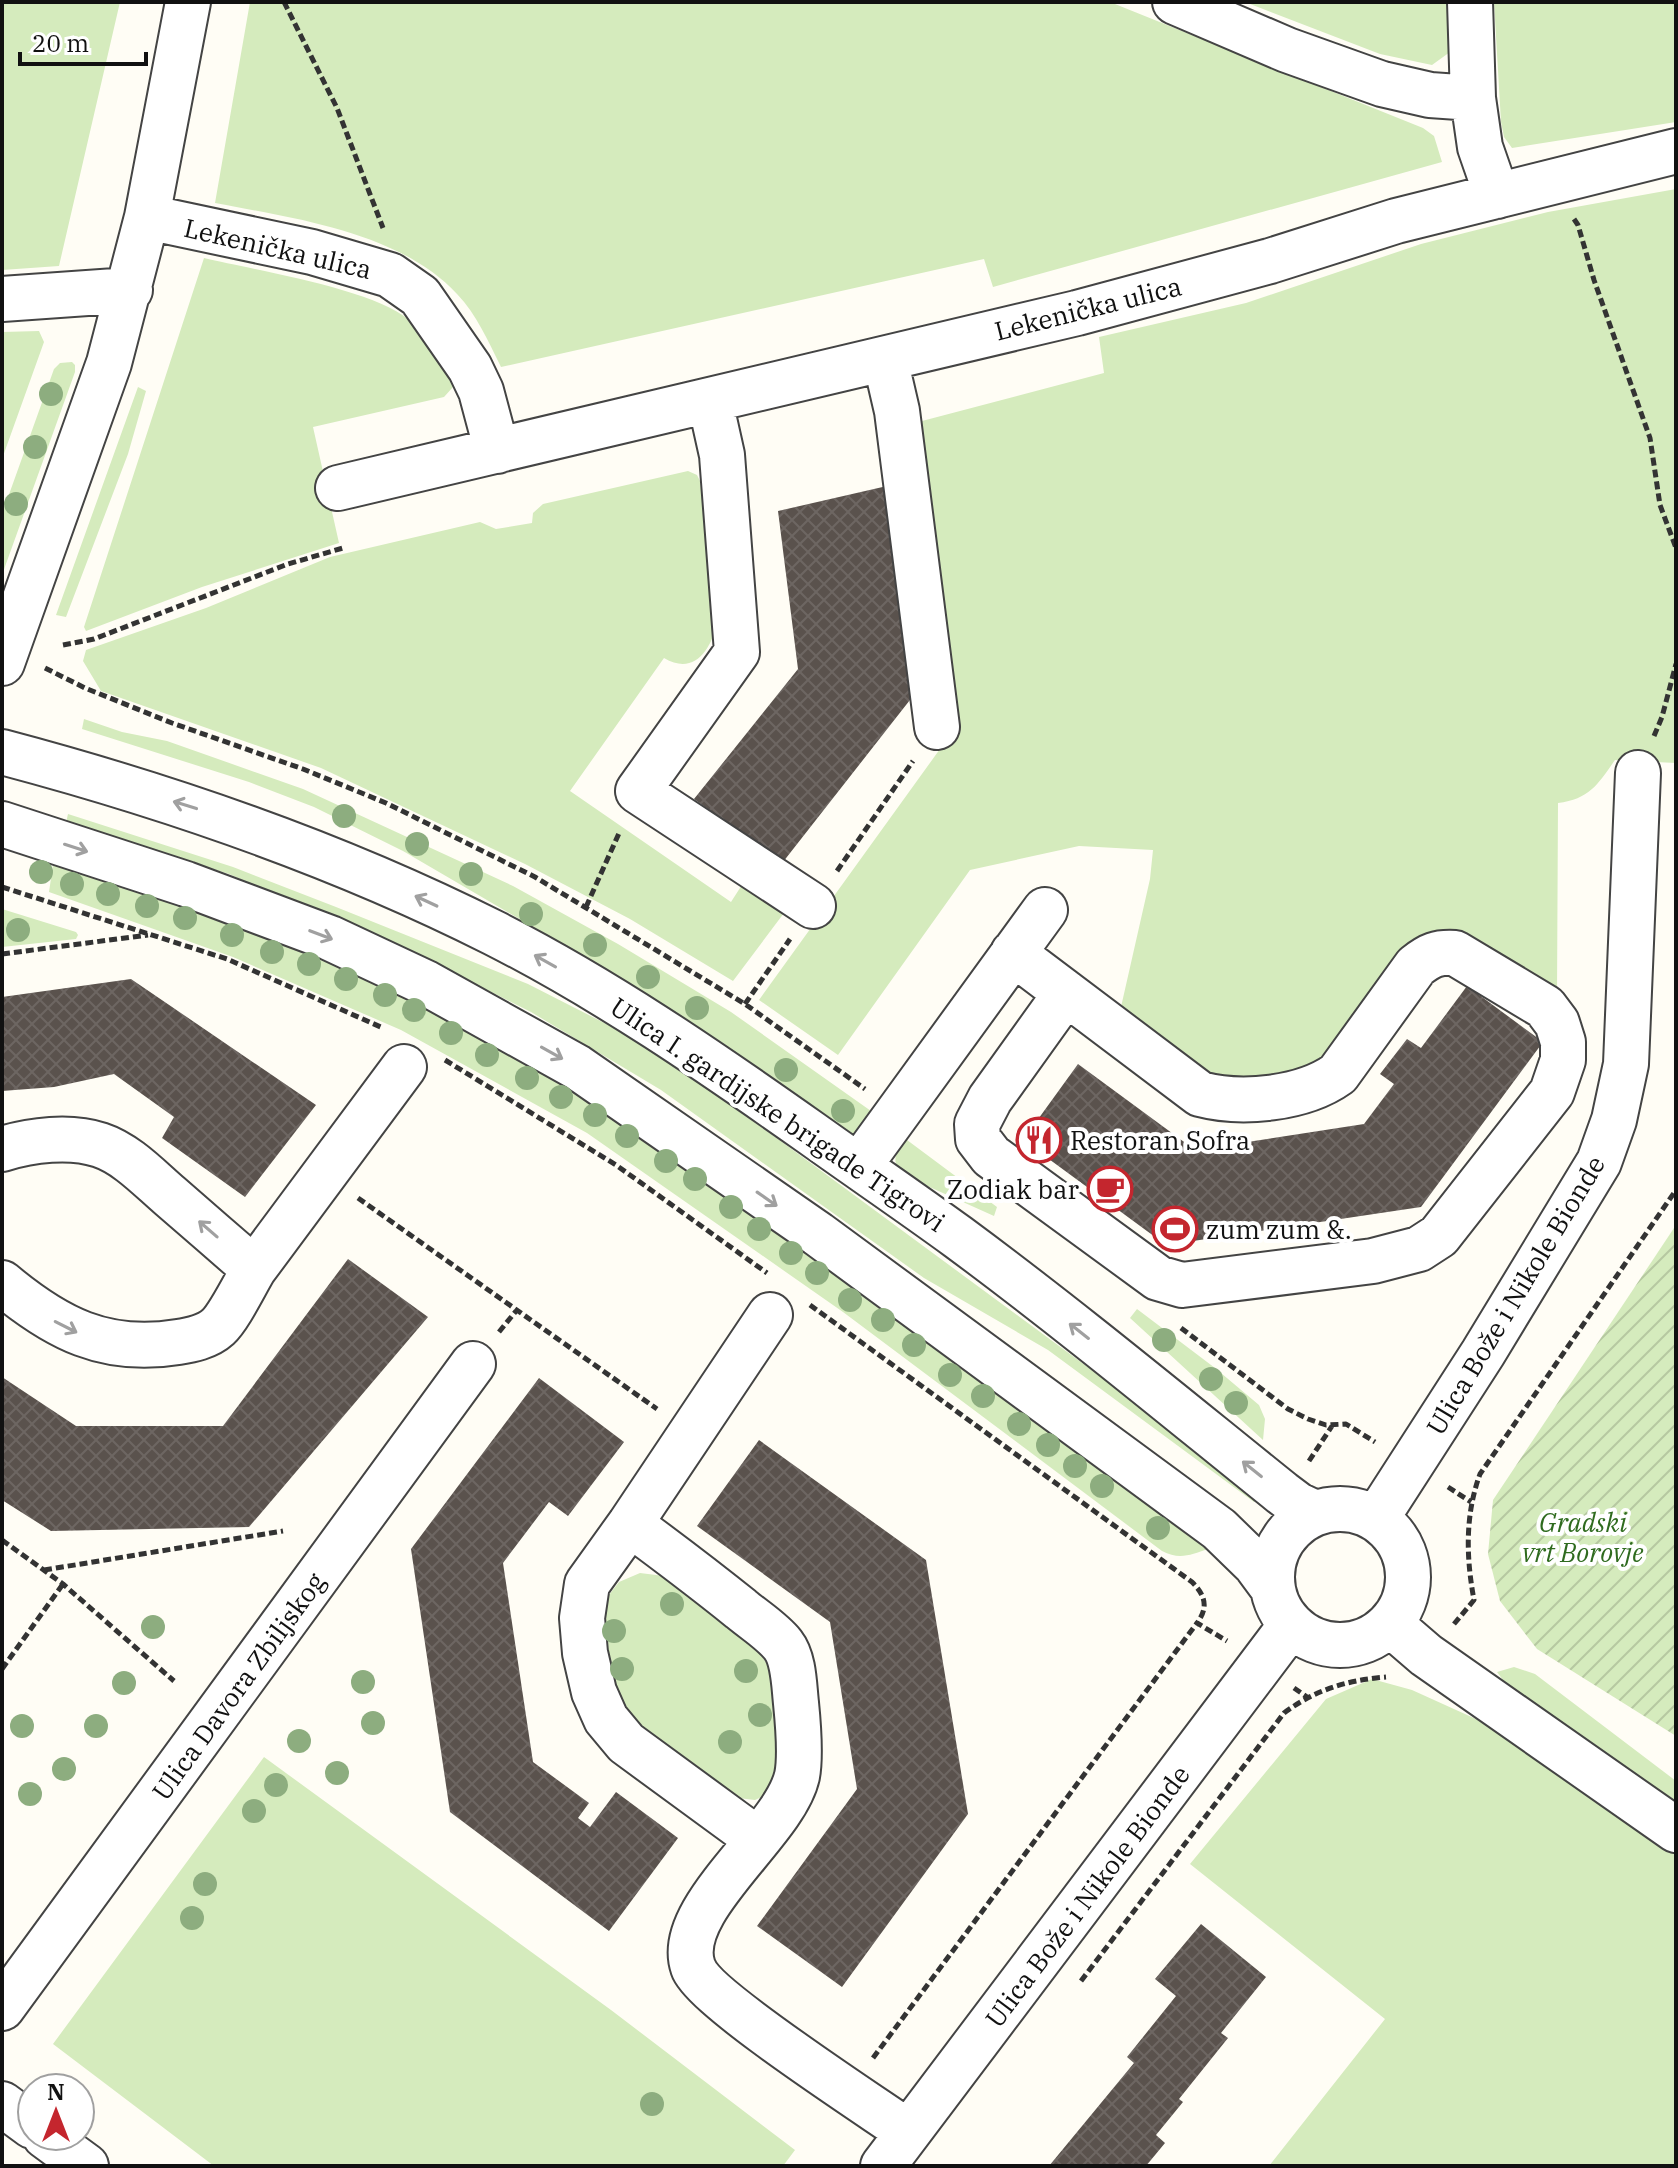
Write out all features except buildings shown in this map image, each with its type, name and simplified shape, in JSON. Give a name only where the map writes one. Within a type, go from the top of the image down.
[{"type":"street","points":[[2,663],[109,363],[130,290],[188,2]]},
{"type":"street","points":[[1175,2],[1287,50],[1382,84],[1430,95],[1473,98]]},
{"type":"street","points":[[1470,2],[1473,98],[1480,147],[1497,196]]},
{"type":"street","name":"Lekenička ulica","points":[[338,488],[1077,313],[1270,261],[1396,221],[1676,151]]},
{"type":"street","name":"Lekenička ulica","points":[[147,217],[325,255],[390,275],[405,285],[420,296],[470,368],[481,391],[497,451]]},
{"type":"street","points":[[2,299],[130,290]]},
{"type":"street","points":[[885,359],[897,411],[937,727]]},
{"type":"street","points":[[710,401],[722,455],[737,652],[638,791],[813,906]]},
{"type":"street","name":"Ulica I. gardijske brigade Tigrovi","points":[[2,752],[207,812],[357,870],[469,921],[578,979],[689,1047],[959,1238],[1282,1493],[1315,1513]]},
{"type":"street","name":"Ulica Bože i Nikole Bionde","points":[[1376,1519],[1466,1380],[1599,1162],[1611,1128],[1626,1064],[1638,773]]},
{"type":"street","points":[[2,824],[186,884],[330,938],[426,983],[577,1067],[865,1269],[1219,1529],[1255,1564],[1281,1606],[1308,1638],[1329,1645],[1352,1644],[1373,1637],[1390,1624],[1408,1588],[1408,1567],[1402,1548],[1391,1531],[1357,1510],[1336,1509],[1315,1513],[1296,1525],[1281,1542],[1272,1564],[1281,1606]]},
{"type":"street","points":[[859,1166],[1045,910]]},
{"type":"street","points":[[1013,953],[1200,1094],[1224,1100],[1253,1101],[1324,1084],[1338,1074],[1416,966],[1430,955],[1455,953],[1545,1007],[1557,1023],[1563,1042],[1563,1060],[1552,1092],[1439,1236],[1419,1249],[1373,1261],[1182,1285],[1158,1278],[991,1156],[978,1139],[977,1124],[990,1099],[1066,993]]},
{"type":"street","points":[[2,1283],[35,1309],[69,1329],[101,1341],[162,1345],[196,1339],[218,1327],[254,1269],[413,1053]]},
{"type":"street","points":[[1552,1092],[1571,1109],[1611,1128]]},
{"type":"street","points":[[2,1149],[18,1144],[57,1141],[84,1141],[104,1146],[130,1162],[254,1269]]},
{"type":"street","points":[[757,1839],[626,1743],[606,1719],[594,1692],[585,1653],[582,1618],[587,1584],[781,1297]]},
{"type":"street","name":"Ulica Davora Zbiljskog","points":[[2,2008],[473,1364]]},
{"type":"street","points":[[630,1524],[696,1573],[784,1646],[793,1673],[798,1715],[798,1774],[791,1792],[697,1921],[691,1945],[692,1966],[700,1981],[734,2010],[849,2091],[895,2149]]},
{"type":"street","name":"Ulica Bože i Nikole Bionde","points":[[895,2149],[1281,1606]]},
{"type":"street","points":[[1390,1624],[1426,1655],[1676,1830]]},
{"type":"street","points":[[67,2152],[86,2166]]},
{"type":"path","points":[[284,2],[337,108],[405,285]]},
{"type":"path","points":[[1571,215],[1578,225],[1598,293],[1650,438],[1660,505],[1676,548]]},
{"type":"path","points":[[63,645],[94,639],[288,564],[343,548]]},
{"type":"path","points":[[1638,773],[1662,717],[1676,664]]},
{"type":"path","points":[[47,669],[172,723],[303,769],[386,803],[535,877],[745,1004],[866,1090]]},
{"type":"path","points":[[745,1004],[937,727]]},
{"type":"path","points":[[586,907],[638,791]]},
{"type":"path","points":[[2,887],[227,959],[413,1053],[616,1165],[781,1297],[1202,1591],[1204,1614],[849,2091]]},
{"type":"path","points":[[2,954],[151,935]]},
{"type":"path","points":[[324,1174],[691,1433]]},
{"type":"path","points":[[1474,1600],[1468,1547],[1471,1502],[1480,1474],[1676,1190]]},
{"type":"path","points":[[1312,1458],[1332,1425]]},
{"type":"path","points":[[1447,1486],[1471,1502]]},
{"type":"path","points":[[44,1570],[283,1531]]},
{"type":"path","points":[[2,1540],[63,1584],[174,1681]]},
{"type":"path","points":[[2,1669],[63,1584]]},
{"type":"path","points":[[1197,1623],[1223,1639]]},
{"type":"green space","points":[[2,2],[120,2],[59,266],[2,270]]},
{"type":"green space","points":[[250,2],[1110,2],[1423,128],[1434,136],[1442,162],[993,287],[984,259],[501,367],[464,302],[433,273],[406,256],[344,231],[215,203]]},
{"type":"green space","points":[[1245,2],[1452,2],[1450,52],[1432,65],[1380,54]]},
{"type":"green space","points":[[1494,2],[1676,2],[1676,122],[1512,148],[1504,137],[1501,122]]},
{"type":"green space","points":[[1676,189],[1676,763],[1615,760],[1586,794],[1558,803],[1557,994],[1448,933],[1433,932],[1411,940],[1322,1067],[1283,1076],[1222,1078],[1205,1074],[1121,1007],[1150,879],[1153,850],[1079,846],[970,870],[838,1055],[759,1000],[958,724],[919,428],[922,421],[1104,373],[1099,337],[1246,303],[1421,244],[1548,212]]},
{"type":"green space","points":[[204,258],[342,290],[392,309],[416,326],[453,379],[453,387],[444,397],[313,427],[339,543],[202,587],[86,631],[84,627]]},
{"type":"green space","points":[[39,331],[44,342],[2,459],[2,332]]},
{"type":"green space","points":[[72,362],[75,372],[2,575],[2,514],[54,369],[60,363]]},
{"type":"green space","points":[[138,387],[146,391],[128,454],[66,617],[56,615]]},
{"type":"green space","points":[[688,471],[697,475],[700,481],[717,623],[714,633],[706,651],[692,662],[675,663],[664,658],[570,791],[731,902],[747,877],[790,905],[733,981],[630,919],[525,864],[321,768],[101,691],[83,661],[86,650],[206,608],[330,557],[480,522],[496,529],[532,523],[533,513],[543,504]]},
{"type":"green space","points":[[84,719],[122,732],[167,741],[303,789],[513,886],[731,1012],[871,1111],[852,1137],[724,1044],[564,945],[403,851],[314,807],[249,782],[82,729]]},
{"type":"green space","points":[[68,814],[233,867],[336,907],[528,984],[624,1033],[778,1139],[1260,1494],[1254,1502],[1048,1350],[924,1278],[661,1090],[531,1012],[429,961],[229,874],[66,823]]},
{"type":"green space","points":[[54,858],[403,986],[590,1088],[1208,1549],[1180,1556],[1162,1551],[843,1312],[587,1133],[401,1030],[233,957],[49,892]]},
{"type":"green space","points":[[2,909],[78,935],[76,939],[2,947]]},
{"type":"green space","points":[[907,1140],[997,1207],[994,1216],[905,1176],[897,1167],[896,1158]]},
{"type":"green space","name":"Gradski vrt Borovje","points":[[1676,1225],[1676,1736],[1537,1649],[1500,1601],[1488,1554],[1493,1500]]},
{"type":"green space","points":[[1137,1309],[1259,1405],[1265,1419],[1263,1440],[1130,1318]]},
{"type":"green space","points":[[640,1573],[664,1576],[755,1646],[771,1670],[778,1703],[781,1775],[774,1791],[755,1800],[730,1797],[651,1743],[614,1693],[600,1621],[605,1600],[619,1582]]},
{"type":"green space","points":[[1514,1667],[1535,1674],[1676,1781],[1676,1804],[1509,1688],[1497,1672]]},
{"type":"green space","points":[[1372,1679],[1412,1690],[1476,1719],[1676,1848],[1676,2166],[1269,2166],[1385,2019],[1190,1864],[1326,1699]]},
{"type":"green space","points":[[264,1757],[611,2010],[795,2150],[783,2166],[214,2166],[96,2077],[96,2072],[90,2072],[53,2044]]},
{"type":"place","name":"Restoran Sofra","points":[[1039,1140]]},
{"type":"place","name":"Zodiak bar","points":[[1110,1189]]},
{"type":"place","name":"zum zum &.","points":[[1175,1229]]}]
